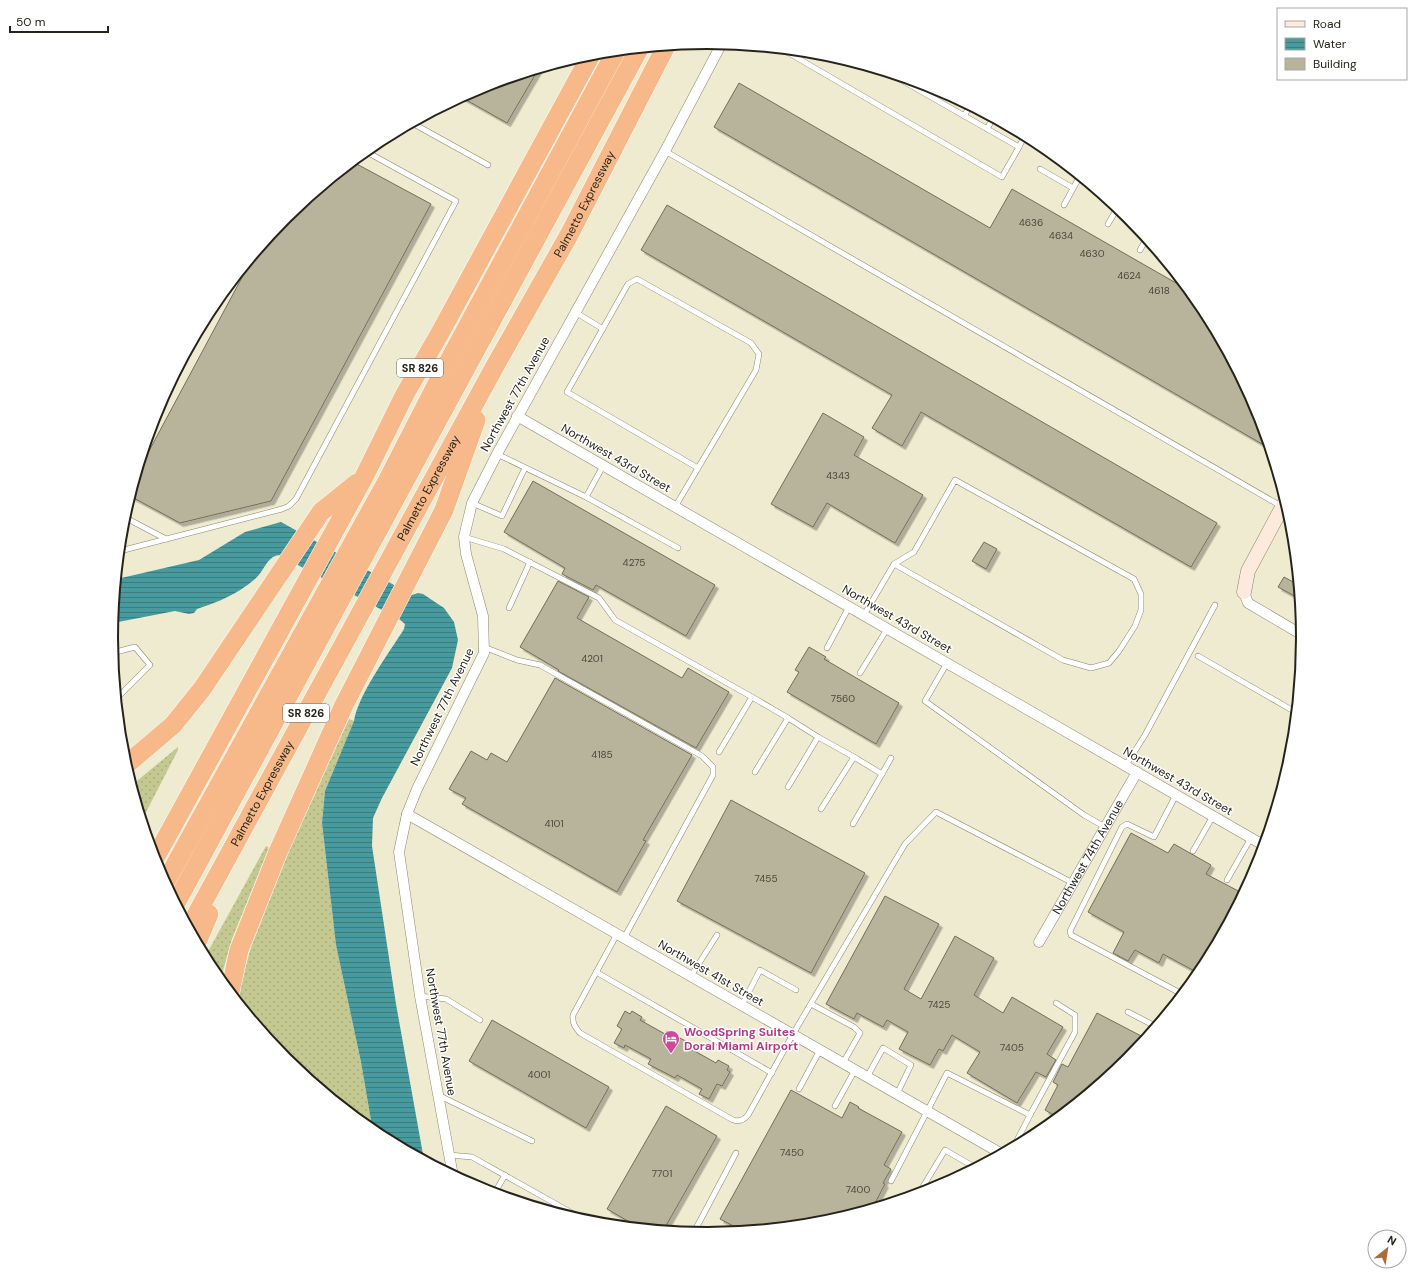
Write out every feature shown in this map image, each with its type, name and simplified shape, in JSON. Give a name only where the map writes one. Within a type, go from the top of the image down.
[{"type":"highway","name":"Palmetto Expressway","points":[[192,923],[495,366],[569,235],[664,51]]},
{"type":"highway","points":[[336,554],[637,53]]},
{"type":"highway","points":[[179,898],[336,590],[336,554],[444,370],[613,57]]},
{"type":"highway","name":"SR 826","points":[[158,852],[307,580],[336,554],[364,477],[405,394],[440,333],[588,61]]},
{"type":"highway","points":[[232,986],[241,945],[271,868],[334,727],[444,510],[495,366]]},
{"type":"highway","points":[[131,761],[173,725],[202,689],[321,512],[364,477]]},
{"type":"highway","points":[[169,877],[336,590]]},
{"type":"highway","points":[[199,937],[249,819]]},
{"type":"street","name":"Northwest 77th Avenue","points":[[452,1169],[420,996],[399,852],[407,814],[417,789],[484,653],[483,616],[466,554],[464,537],[472,503],[516,416],[665,151],[719,49]]},
{"type":"street","name":"Northwest 43rd Street","points":[[516,416],[1260,843]]},
{"type":"street","points":[[1282,507],[1248,571],[1244,592],[1248,603],[1297,632]]},
{"type":"street","name":"Northwest 74th Avenue","points":[[1039,942],[1137,772]]},
{"type":"street","name":"Northwest 41st Street","points":[[407,814],[997,1151]]},
{"type":"lane","points":[[793,55],[1002,178],[1023,141]]},
{"type":"lane","points":[[910,85],[1019,147]]},
{"type":"lane","points":[[964,116],[968,110]]},
{"type":"lane","points":[[987,129],[991,122]]},
{"type":"lane","points":[[417,126],[488,165]]},
{"type":"lane","points":[[665,151],[1281,501]]},
{"type":"lane","points":[[125,551],[282,509],[292,503],[456,201],[371,155]]},
{"type":"lane","points":[[1040,169],[1073,188]]},
{"type":"lane","points":[[1064,205],[1078,180]]},
{"type":"lane","points":[[1108,224],[1115,213]]},
{"type":"lane","points":[[1140,250],[1144,243]]},
{"type":"lane","points":[[675,507],[756,370],[759,354],[751,344],[637,279],[628,284],[567,392],[698,468]]},
{"type":"lane","points":[[575,312],[603,329]]},
{"type":"lane","points":[[497,454],[586,498],[678,548]]},
{"type":"lane","points":[[586,498],[603,466]]},
{"type":"lane","points":[[472,503],[502,516],[525,468]]},
{"type":"lane","points":[[864,615],[894,564],[914,552],[955,480],[1134,579],[1141,594],[1141,610],[1135,626],[1119,652],[1109,663],[1091,668],[1063,660],[894,564]]},
{"type":"lane","points":[[130,520],[166,539]]},
{"type":"lane","points":[[464,537],[504,549],[599,598],[615,620],[752,697],[882,774]]},
{"type":"lane","points":[[509,608],[530,562]]},
{"type":"lane","points":[[1126,766],[1145,735],[1215,605]]},
{"type":"lane","points":[[827,648],[849,607]]},
{"type":"lane","points":[[860,673],[887,629]]},
{"type":"lane","points":[[118,651],[135,647],[150,665],[121,694]]},
{"type":"lane","points":[[484,647],[517,660],[540,665],[702,756],[713,767],[713,775],[620,936],[596,972],[574,1015],[573,1024],[580,1033],[737,1121],[745,1119],[748,1115],[793,1034],[905,844],[936,812],[1073,883]]},
{"type":"lane","points":[[1198,656],[1292,710]]},
{"type":"lane","points":[[947,663],[925,701],[1084,815],[1105,827]]},
{"type":"lane","points":[[719,752],[752,697]]},
{"type":"lane","points":[[755,772],[788,718]]},
{"type":"lane","points":[[788,787],[818,737]]},
{"type":"lane","points":[[821,810],[854,757]]},
{"type":"lane","points":[[853,824],[891,758]]},
{"type":"lane","points":[[1176,795],[1154,837],[1127,824],[1122,827],[1070,931],[1071,935],[1179,992]]},
{"type":"lane","points":[[1193,851],[1213,816]]},
{"type":"lane","points":[[1227,880],[1251,838]]},
{"type":"lane","points":[[691,976],[716,935]]},
{"type":"lane","points":[[742,1005],[760,970],[796,990]]},
{"type":"lane","points":[[596,972],[772,1073]]},
{"type":"lane","points":[[420,996],[446,999],[480,1020]]},
{"type":"lane","points":[[1017,1140],[1074,1032],[1074,1015],[1056,1003]]},
{"type":"lane","points":[[811,1004],[854,1027],[860,1033],[843,1063]]},
{"type":"lane","points":[[1128,1012],[1153,1025]]},
{"type":"lane","points":[[867,1077],[883,1048],[911,1065],[897,1094]]},
{"type":"lane","points":[[799,1089],[820,1050]]},
{"type":"lane","points":[[835,1106],[855,1070]]},
{"type":"lane","points":[[891,1181],[947,1073],[1030,1116]]},
{"type":"lane","points":[[438,1094],[532,1141]]},
{"type":"lane","points":[[923,1187],[945,1150],[971,1165]]},
{"type":"lane","points":[[696,1228],[736,1153]]},
{"type":"lane","points":[[449,1154],[472,1157],[569,1211]]},
{"type":"lane","points":[[497,1189],[505,1176]]},
{"type":"green space","points":[[349,719],[354,721],[325,791],[322,823],[336,945],[361,1062],[371,1123],[319,1082],[264,1027],[239,996],[251,947],[289,849]]},
{"type":"green space","points":[[178,747],[178,750],[145,814],[136,782]]},
{"type":"green space","points":[[266,846],[269,848],[232,939],[222,973],[208,951]]},
{"type":"water","points":[[281,522],[412,595],[418,593],[423,594],[444,608],[454,622],[458,640],[452,668],[382,798],[373,818],[372,846],[396,1004],[423,1154],[371,1123],[361,1062],[336,945],[322,823],[325,791],[354,721],[361,699],[404,629],[405,624],[399,619],[279,555],[271,559],[258,576],[242,589],[197,609],[194,613],[189,614],[175,611],[118,622],[121,578],[199,560],[245,532]]},
{"type":"building","points":[[535,75],[507,123],[467,101],[518,80]]},
{"type":"building","points":[[739,83],[990,228],[1012,189],[1178,284],[1198,311],[1236,378],[1252,413],[1263,442],[1262,444],[714,127]]},
{"type":"building","points":[[358,165],[431,204],[271,501],[180,523],[135,499],[148,453],[242,278],[264,250],[319,195]]},
{"type":"building","points":[[667,205],[1217,523],[1191,567],[921,412],[902,446],[872,428],[892,395],[641,250]]},
{"type":"building","points":[[823,413],[864,437],[854,455],[923,495],[895,543],[827,503],[813,527],[771,504]]},
{"type":"building","points":[[533,481],[715,585],[686,636],[596,585],[593,590],[562,574],[565,568],[504,532]]},
{"type":"building","points":[[984,542],[997,549],[986,569],[972,561]]},
{"type":"building","points":[[1284,577],[1294,582],[1296,597],[1278,587]]},
{"type":"building","points":[[558,581],[589,597],[577,618],[682,678],[688,668],[729,692],[696,748],[558,671],[559,670],[520,647]]},
{"type":"building","points":[[809,647],[826,657],[824,659],[899,703],[876,744],[787,692],[799,672],[795,670]]},
{"type":"building","points":[[555,678],[692,755],[643,840],[646,841],[617,892],[462,804],[466,798],[449,789],[471,751],[487,760],[491,753],[507,762]]},
{"type":"building","points":[[731,800],[865,873],[811,973],[677,901]]},
{"type":"building","points":[[1131,833],[1168,853],[1174,844],[1211,865],[1206,874],[1239,892],[1218,933],[1194,971],[1163,954],[1159,963],[1135,950],[1128,961],[1113,953],[1124,932],[1088,912]]},
{"type":"building","points":[[885,896],[939,924],[904,989],[921,999],[955,936],[994,958],[974,995],[1003,1013],[1012,997],[1063,1027],[1047,1054],[1056,1060],[1046,1077],[1036,1072],[1017,1103],[967,1073],[980,1052],[952,1035],[943,1051],[939,1049],[930,1065],[899,1049],[908,1032],[887,1020],[883,1027],[857,1013],[854,1019],[826,1004]]},
{"type":"building","name":"WoodSpring Suites Doral Miami Airport","points":[[625,1011],[630,1014],[632,1011],[642,1017],[640,1020],[665,1034],[667,1031],[693,1045],[691,1049],[716,1063],[718,1060],[729,1066],[727,1070],[730,1072],[722,1086],[717,1084],[709,1099],[699,1094],[702,1089],[677,1075],[675,1078],[648,1064],[651,1059],[625,1045],[624,1048],[614,1043],[622,1029],[617,1026]]},
{"type":"building","points":[[1097,1013],[1142,1036],[1096,1082],[1054,1115],[1045,1110],[1058,1085],[1053,1082],[1062,1064],[1068,1067]]},
{"type":"building","points":[[492,1020],[609,1087],[586,1128],[469,1061]]},
{"type":"building","points":[[791,1090],[842,1118],[850,1102],[902,1132],[884,1165],[891,1169],[883,1183],[885,1184],[875,1204],[823,1217],[746,1227],[736,1227],[720,1219]]},
{"type":"building","points":[[666,1106],[717,1136],[665,1227],[631,1223],[607,1209]]},
{"type":"place","name":"WoodSpring Suites Doral Miami Airport","points":[[671,1054]]}]
